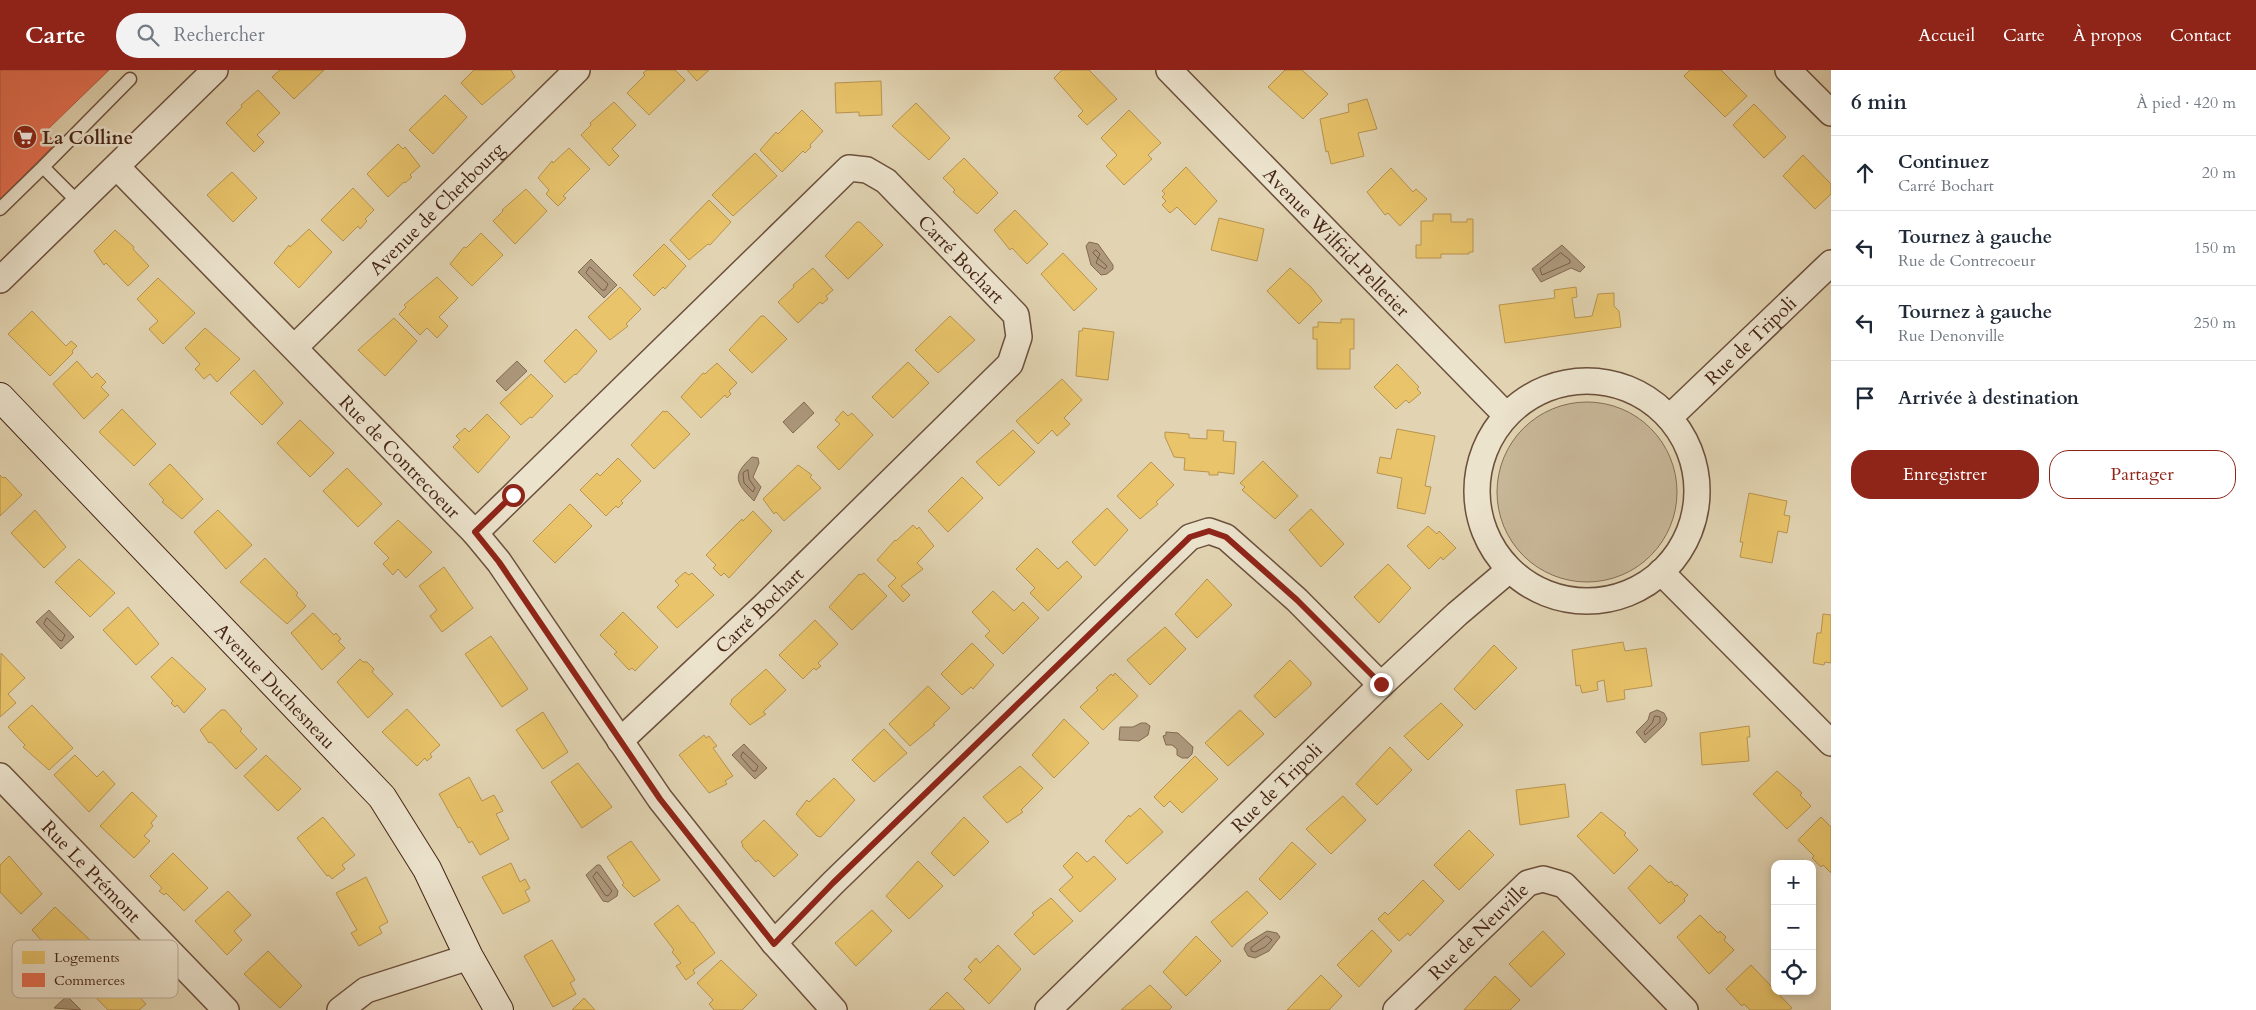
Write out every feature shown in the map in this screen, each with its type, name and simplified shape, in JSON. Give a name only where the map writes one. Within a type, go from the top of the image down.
[{"type":"street","points":[[0,280],[215,70]]},
{"type":"street","name":"Avenue de Cherbourg","points":[[296,347],[577,70]]},
{"type":"street","name":"Avenue Wilfrid-Pelletier","points":[[1170,70],[1505,414]]},
{"type":"street","points":[[1788,70],[1831,113]]},
{"type":"street","name":"Rue de Contrecoeur","points":[[116,167],[296,347],[475,532],[499,562],[660,799],[774,944],[834,1010]]},
{"type":"street","name":"Carré Bochart","points":[[475,532],[849,168],[867,170],[886,181],[1016,315],[1019,337],[1010,364],[764,605],[620,741]]},
{"type":"street","name":"Rue de Tripoli","points":[[1670,417],[1831,262]]},
{"type":"street","points":[[1573,382],[1608,382],[1642,395],[1670,417],[1688,446],[1698,478],[1697,511],[1686,543],[1661,572],[1638,590],[1605,601],[1570,601],[1537,590],[1509,570],[1488,542],[1478,509],[1478,474],[1488,441],[1505,414],[1538,392],[1573,382]]},
{"type":"street","name":"Avenue Duchesneau","points":[[0,397],[382,798],[427,869],[469,957],[499,1010]]},
{"type":"street","points":[[774,944],[833,883],[1190,537],[1209,531],[1226,537],[1297,600],[1381,684]]},
{"type":"street","name":"Rue de Tripoli","points":[[1048,1010],[1381,684],[1457,614],[1509,570]]},
{"type":"street","points":[[1661,572],[1831,743]]},
{"type":"street","name":"Rue Le Prémont","points":[[0,776],[158,940]]},
{"type":"street","name":"Rue de Neuville","points":[[1396,1010],[1528,883],[1543,879],[1564,885],[1685,1010]]},
{"type":"street","points":[[340,1010],[366,990],[469,957]]},
{"type":"street","name":"Rue Le Prémont","points":[[178,960],[226,1010]]},
{"type":"lane","points":[[0,209],[130,79]]},
{"type":"lane","points":[[43,167],[78,202]]},
{"type":"shaded area","points":[[1578,402],[1596,402],[1630,412],[1651,428],[1667,449],[1675,474],[1677,492],[1675,510],[1667,535],[1651,556],[1630,572],[1622,575],[1596,582],[1578,582],[1544,572],[1517,549],[1507,535],[1501,518],[1497,501],[1497,483],[1507,449],[1530,422],[1544,412],[1561,406]]},
{"type":"water","points":[[1089,242],[1098,244],[1113,265],[1113,269],[1107,274],[1101,275],[1091,265],[1086,246]]},
{"type":"water","points":[[1562,245],[1585,267],[1580,272],[1571,268],[1541,282],[1532,269]]},
{"type":"water","points":[[591,259],[617,285],[604,298],[578,272]]},
{"type":"water","points":[[517,361],[527,371],[506,391],[496,381]]},
{"type":"water","points":[[804,402],[814,413],[793,433],[783,422]]},
{"type":"water","points":[[752,457],[758,458],[759,463],[753,477],[761,487],[754,501],[743,489],[738,479],[741,469]]},
{"type":"water","points":[[49,610],[74,637],[61,649],[36,622]]},
{"type":"water","points":[[1657,710],[1664,713],[1667,719],[1664,725],[1645,743],[1636,732],[1648,720],[1650,713]]},
{"type":"water","points":[[1146,723],[1150,726],[1148,735],[1139,741],[1119,740],[1120,727],[1133,727]]},
{"type":"water","points":[[1166,732],[1178,733],[1193,747],[1192,754],[1188,758],[1182,758],[1177,755],[1177,749],[1172,745],[1166,745],[1163,736],[1166,735]]},
{"type":"water","points":[[744,744],[767,768],[755,779],[732,755]]},
{"type":"water","points":[[597,865],[600,865],[618,891],[617,896],[608,902],[603,901],[586,875]]},
{"type":"water","points":[[1267,931],[1277,933],[1280,937],[1269,951],[1255,958],[1248,956],[1244,949],[1246,944]]},
{"type":"water","points":[[65,998],[69,998],[81,1010],[54,1008]]},
{"type":"building: Logements","points":[[280,70],[324,70],[294,99],[272,77]]},
{"type":"building: Logements","points":[[474,70],[511,70],[515,77],[482,105],[461,83]]},
{"type":"building: Logements","points":[[647,70],[675,70],[685,80],[649,115],[627,93],[645,75],[643,73]]},
{"type":"building: Logements","points":[[687,70],[709,70],[697,81]]},
{"type":"building: Logements","points":[[1062,70],[1089,70],[1117,99],[1087,125],[1078,116],[1083,111],[1054,78]]},
{"type":"building: Logements","points":[[1285,70],[1302,70],[1328,94],[1303,119],[1268,87]]},
{"type":"building: Logements","points":[[1690,70],[1721,70],[1747,96],[1725,117],[1684,76]]},
{"type":"building: Logements","points":[[881,81],[882,115],[859,116],[859,112],[836,113],[835,83]]},
{"type":"building: Logements","points":[[258,90],[280,113],[257,135],[264,142],[254,152],[226,123],[242,107],[241,105]]},
{"type":"building: Logements","points":[[445,95],[467,117],[433,154],[409,130]]},
{"type":"building: Logements","points":[[1367,99],[1377,129],[1358,133],[1364,156],[1331,164],[1328,151],[1326,152],[1320,119],[1349,112],[1348,104]]},
{"type":"building: Logements","points":[[614,102],[636,125],[612,149],[619,156],[609,166],[581,135],[591,125],[590,123]]},
{"type":"building: Logements","points":[[916,103],[950,138],[929,160],[892,126]]},
{"type":"building: Logements","points":[[1754,104],[1786,137],[1764,158],[1733,125]]},
{"type":"building: Logements","points":[[802,110],[823,131],[805,153],[803,151],[782,172],[760,150],[776,132],[778,134]]},
{"type":"building: Logements","points":[[1129,110],[1161,143],[1148,155],[1152,159],[1124,185],[1106,166],[1117,155],[1101,138]]},
{"type":"building: Logements","points":[[398,144],[403,149],[405,147],[420,166],[410,175],[412,177],[388,197],[367,174]]},
{"type":"building: Logements","points":[[569,148],[590,169],[563,196],[566,198],[558,206],[546,194],[549,190],[538,178],[552,161],[553,163]]},
{"type":"building: Logements","points":[[755,153],[777,176],[733,216],[712,195]]},
{"type":"building: Logements","points":[[1803,155],[1831,184],[1831,194],[1815,209],[1783,176]]},
{"type":"building: Logements","points":[[964,158],[998,193],[977,214],[953,192],[955,190],[943,178]]},
{"type":"building: Logements","points":[[1186,167],[1217,201],[1195,225],[1177,207],[1170,213],[1162,205],[1166,201],[1162,197],[1165,194],[1162,191]]},
{"type":"building: Logements","points":[[1391,168],[1413,192],[1416,189],[1427,199],[1400,226],[1388,213],[1385,215],[1367,192]]},
{"type":"building: Logements","points":[[232,172],[257,198],[233,222],[207,195]]},
{"type":"building: Logements","points":[[353,188],[374,210],[365,219],[367,221],[360,229],[358,226],[343,241],[321,220]]},
{"type":"building: Logements","points":[[526,189],[547,211],[515,244],[493,221],[502,210]]},
{"type":"building: Logements","points":[[709,200],[731,222],[710,245],[708,244],[689,260],[670,240]]},
{"type":"building: Logements","points":[[1015,210],[1048,244],[1027,264],[1012,248],[1010,250],[994,230]]},
{"type":"building: Logements","points":[[1433,214],[1451,214],[1451,222],[1467,222],[1467,219],[1473,219],[1473,252],[1469,252],[1469,254],[1441,254],[1441,258],[1416,258],[1416,245],[1421,245],[1421,221],[1433,221]]},
{"type":"building: Logements","points":[[1219,218],[1264,229],[1257,261],[1211,250]]},
{"type":"building: Logements","points":[[857,222],[860,222],[883,245],[848,279],[825,256]]},
{"type":"building: Logements","points":[[309,229],[332,252],[299,288],[274,263],[289,245],[290,247]]},
{"type":"building: Logements","points":[[115,230],[134,247],[133,249],[149,266],[128,286],[106,263],[104,265],[94,251]]},
{"type":"building: Logements","points":[[481,233],[503,255],[472,286],[450,264],[464,247],[466,248]]},
{"type":"building: Logements","points":[[664,244],[686,266],[665,289],[663,287],[654,296],[633,275]]},
{"type":"building: Logements","points":[[1063,253],[1097,289],[1074,311],[1041,274]]},
{"type":"building: Logements","points":[[813,268],[833,290],[826,296],[828,299],[822,304],[820,302],[798,323],[778,302],[794,287],[793,285]]},
{"type":"building: Logements","points":[[1290,268],[1311,287],[1322,301],[1299,324],[1267,291]]},
{"type":"building: Logements","points":[[437,277],[458,298],[439,317],[448,326],[437,338],[427,328],[420,335],[399,314],[406,307],[404,305]]},
{"type":"building: Logements","points":[[158,278],[195,313],[163,344],[149,329],[158,321],[137,299]]},
{"type":"building: Logements","points":[[620,287],[641,309],[626,324],[628,326],[610,340],[588,317]]},
{"type":"building: Logements","points":[[1576,287],[1577,297],[1572,298],[1575,318],[1592,316],[1598,294],[1614,293],[1614,306],[1619,311],[1621,327],[1505,343],[1499,305],[1555,298],[1554,290]]},
{"type":"building: Logements","points":[[32,311],[66,346],[71,341],[77,346],[72,351],[73,353],[50,376],[8,334]]},
{"type":"building: Logements","points":[[761,316],[764,316],[787,339],[752,373],[729,350]]},
{"type":"building: Logements","points":[[950,316],[975,340],[938,373],[915,350]]},
{"type":"building: Logements","points":[[394,318],[417,341],[385,376],[358,350]]},
{"type":"building: Logements","points":[[1341,319],[1354,319],[1354,349],[1350,349],[1350,369],[1317,369],[1317,339],[1313,339],[1313,327],[1318,327],[1318,322],[1341,323]]},
{"type":"building: Logements","points":[[205,328],[240,359],[217,382],[210,374],[204,379],[195,369],[200,364],[185,348]]},
{"type":"building: Logements","points":[[1083,328],[1114,332],[1108,380],[1076,376],[1079,331],[1082,331]]},
{"type":"building: Logements","points":[[576,329],[597,351],[576,375],[565,383],[544,361]]},
{"type":"building: Logements","points":[[77,361],[92,378],[97,373],[106,382],[101,387],[109,395],[84,419],[53,384]]},
{"type":"building: Logements","points":[[908,362],[929,383],[893,418],[872,397]]},
{"type":"building: Logements","points":[[717,363],[737,383],[729,391],[731,394],[727,398],[725,395],[701,418],[681,397],[703,373],[705,374]]},
{"type":"building: Logements","points":[[1397,364],[1419,387],[1417,389],[1421,393],[1409,403],[1406,400],[1396,409],[1374,387]]},
{"type":"building: Logements","points":[[254,370],[283,403],[262,425],[230,393]]},
{"type":"building: Logements","points":[[531,374],[553,396],[532,418],[530,417],[521,425],[500,403]]},
{"type":"building: Logements","points":[[1062,379],[1082,400],[1064,418],[1070,424],[1057,436],[1052,430],[1038,444],[1016,421]]},
{"type":"building: Logements","points":[[122,409],[156,444],[134,466],[99,432]]},
{"type":"building: Logements","points":[[663,411],[667,411],[690,434],[654,469],[631,445]]},
{"type":"building: Logements","points":[[843,411],[848,416],[852,413],[873,435],[839,470],[817,447],[840,424],[835,420]]},
{"type":"building: Logements","points":[[487,414],[510,437],[478,473],[453,447],[460,440],[456,436],[465,428],[469,432]]},
{"type":"building: Logements","points":[[300,420],[334,453],[310,477],[277,443]]},
{"type":"building: Logements","points":[[1397,429],[1435,436],[1425,486],[1431,487],[1425,514],[1397,508],[1402,478],[1377,473],[1380,457],[1391,459]]},
{"type":"building: Logements","points":[[1013,430],[1035,452],[999,486],[976,462]]},
{"type":"building: Logements","points":[[1207,430],[1224,431],[1223,441],[1236,442],[1234,474],[1218,472],[1218,475],[1209,475],[1209,472],[1184,470],[1185,458],[1174,457],[1165,437],[1165,432],[1189,434],[1189,438],[1207,439]]},
{"type":"building: Logements","points":[[618,458],[641,481],[621,501],[623,503],[618,508],[616,506],[606,516],[580,490],[597,473],[600,476]]},
{"type":"building: Logements","points":[[1263,461],[1298,496],[1275,519],[1242,490],[1245,487],[1240,483]]},
{"type":"building: Logements","points":[[1151,462],[1174,485],[1156,502],[1158,504],[1140,519],[1117,496]]},
{"type":"building: Logements","points":[[170,464],[203,499],[182,519],[162,502],[164,500],[149,484]]},
{"type":"building: Logements","points":[[798,465],[812,475],[810,477],[821,488],[784,521],[776,512],[774,514],[763,499]]},
{"type":"building: Logements","points":[[347,468],[382,504],[358,527],[323,491]]},
{"type":"building: Logements","points":[[0,475],[3,478],[5,477],[22,495],[0,516]]},
{"type":"building: Logements","points":[[962,477],[983,498],[948,532],[928,511]]},
{"type":"building: Logements","points":[[1749,493],[1787,501],[1784,515],[1790,516],[1787,533],[1778,531],[1772,563],[1740,557],[1743,542],[1740,542]]},
{"type":"building: Logements","points":[[570,504],[592,526],[555,563],[533,541]]},
{"type":"building: Logements","points":[[1107,508],[1128,530],[1095,566],[1072,542]]},
{"type":"building: Logements","points":[[1311,509],[1344,544],[1321,567],[1289,530]]},
{"type":"building: Logements","points":[[35,510],[66,547],[44,568],[11,533]]},
{"type":"building: Logements","points":[[218,510],[252,545],[226,569],[194,532]]},
{"type":"building: Logements","points":[[753,511],[772,531],[729,578],[724,573],[721,576],[713,568],[716,565],[706,555],[742,519],[743,521]]},
{"type":"building: Logements","points":[[398,520],[432,552],[406,578],[398,569],[393,575],[383,564],[389,558],[374,543]]},
{"type":"building: Logements","points":[[913,525],[917,529],[919,527],[934,546],[917,563],[923,569],[901,586],[910,595],[903,602],[888,586],[896,578],[877,560],[895,540]]},
{"type":"building: Logements","points":[[1428,526],[1437,534],[1439,531],[1456,548],[1443,560],[1441,557],[1429,569],[1407,546]]},
{"type":"building: Logements","points":[[1037,548],[1058,569],[1067,561],[1082,577],[1048,611],[1030,593],[1035,588],[1016,569]]},
{"type":"building: Logements","points":[[265,558],[298,593],[296,595],[306,606],[287,624],[240,582]]},
{"type":"building: Logements","points":[[79,559],[115,593],[90,617],[55,582]]},
{"type":"building: Logements","points":[[1388,564],[1411,588],[1379,623],[1354,597]]},
{"type":"building: Logements","points":[[444,567],[473,608],[442,632],[430,616],[437,610],[419,586]]},
{"type":"building: Logements","points":[[685,572],[689,575],[692,573],[714,595],[677,628],[657,607],[679,585],[675,581]]},
{"type":"building: Logements","points":[[864,573],[887,596],[852,630],[829,607],[859,574]]},
{"type":"building: Logements","points":[[1207,579],[1232,605],[1197,638],[1175,614]]},
{"type":"building: Logements","points":[[993,591],[1014,611],[1023,602],[1039,618],[1003,654],[985,636],[990,631],[972,612]]},
{"type":"building: Logements","points":[[128,607],[159,644],[136,665],[103,630]]},
{"type":"building: Logements","points":[[623,612],[658,647],[635,671],[632,668],[629,670],[614,654],[617,652],[600,635]]},
{"type":"building: Logements","points":[[313,613],[334,635],[336,633],[341,639],[338,641],[345,648],[322,670],[291,633]]},
{"type":"building: Logements","points":[[1823,614],[1831,615],[1831,663],[1825,662],[1824,665],[1813,663],[1817,633],[1821,633]]},
{"type":"building: Logements","points":[[815,620],[838,644],[818,663],[821,666],[816,670],[814,668],[803,679],[779,655]]},
{"type":"building: Logements","points":[[1165,627],[1186,649],[1150,685],[1127,660]]},
{"type":"building: Logements","points":[[491,636],[528,689],[502,707],[465,654]]},
{"type":"building: Logements","points":[[1623,642],[1625,651],[1646,648],[1652,686],[1624,690],[1625,699],[1607,702],[1604,680],[1597,682],[1598,690],[1582,693],[1580,685],[1576,686],[1572,650]]},
{"type":"building: Logements","points":[[972,643],[994,665],[973,689],[971,687],[962,695],[941,674]]},
{"type":"building: Logements","points":[[1494,645],[1517,668],[1475,710],[1454,689]]},
{"type":"building: Logements","points":[[1,653],[25,678],[8,694],[16,703],[0,717]]},
{"type":"building: Logements","points":[[172,657],[206,689],[184,713],[177,705],[175,707],[171,703],[173,701],[151,677]]},
{"type":"building: Logements","points":[[360,659],[363,662],[367,662],[374,669],[372,672],[393,694],[368,718],[337,682]]},
{"type":"building: Logements","points":[[1290,660],[1311,682],[1311,685],[1275,718],[1254,696]]},
{"type":"building: Logements","points":[[766,669],[786,690],[763,712],[766,714],[750,725],[730,704],[731,700]]},
{"type":"building: Logements","points":[[1115,673],[1138,696],[1103,730],[1080,707],[1098,690],[1096,688],[1111,674],[1113,676]]},
{"type":"building: Logements","points":[[928,686],[950,708],[933,724],[935,725],[910,746],[889,724]]},
{"type":"building: Logements","points":[[1441,703],[1463,725],[1428,760],[1404,736]]},
{"type":"building: Logements","points":[[32,705],[73,748],[49,770],[23,747],[25,745],[8,727]]},
{"type":"building: Logements","points":[[407,709],[440,745],[430,754],[432,757],[427,761],[425,758],[417,766],[382,732]]},
{"type":"building: Logements","points":[[221,710],[225,710],[242,729],[240,731],[257,749],[236,769],[211,742],[209,743],[200,730]]},
{"type":"building: Logements","points":[[1240,710],[1264,734],[1228,766],[1205,743]]},
{"type":"building: Logements","points":[[543,712],[568,752],[543,769],[516,730]]},
{"type":"building: Logements","points":[[1064,719],[1089,743],[1054,778],[1032,755]]},
{"type":"building: Logements","points":[[1749,726],[1750,737],[1747,737],[1749,761],[1702,765],[1700,733]]},
{"type":"building: Logements","points":[[884,729],[907,753],[874,782],[852,760]]},
{"type":"building: Logements","points":[[704,735],[706,738],[709,736],[717,746],[713,748],[733,776],[725,781],[727,784],[709,793],[679,755]]},
{"type":"building: Logements","points":[[1390,747],[1412,770],[1377,805],[1356,784]]},
{"type":"building: Logements","points":[[75,755],[97,777],[103,771],[115,784],[89,812],[54,775]]},
{"type":"building: Logements","points":[[266,755],[301,789],[278,811],[244,776]]},
{"type":"building: Logements","points":[[1195,756],[1218,779],[1182,813],[1170,801],[1164,807],[1154,797]]},
{"type":"building: Logements","points":[[578,763],[612,807],[582,828],[551,782]]},
{"type":"building: Logements","points":[[1020,766],[1043,788],[1021,810],[1023,812],[1007,823],[983,797]]},
{"type":"building: Logements","points":[[1777,771],[1802,793],[1800,795],[1811,806],[1787,829],[1753,794]]},
{"type":"building: Logements","points":[[469,777],[482,801],[494,795],[503,811],[496,814],[509,839],[480,855],[472,841],[469,843],[460,827],[458,828],[439,794]]},
{"type":"building: Logements","points":[[834,778],[855,800],[821,837],[817,836],[796,814],[807,800],[809,802]]},
{"type":"building: Logements","points":[[1565,784],[1569,817],[1520,825],[1516,790]]},
{"type":"building: Logements","points":[[132,792],[157,816],[151,823],[153,826],[144,836],[150,841],[134,858],[100,826]]},
{"type":"building: Logements","points":[[1343,796],[1366,820],[1331,854],[1306,829]]},
{"type":"building: Logements","points":[[1140,808],[1163,832],[1127,864],[1105,841],[1129,815],[1130,817]]},
{"type":"building: Logements","points":[[1601,812],[1626,833],[1624,835],[1638,850],[1614,874],[1577,836]]},
{"type":"building: Logements","points":[[323,817],[355,855],[342,865],[345,869],[332,879],[329,875],[327,876],[297,838]]},
{"type":"building: Logements","points":[[964,817],[989,842],[954,876],[931,853]]},
{"type":"building: Logements","points":[[1821,817],[1831,827],[1831,873],[1812,858],[1814,856],[1798,840]]},
{"type":"building: Logements","points":[[764,820],[798,855],[774,877],[758,860],[756,862],[742,846],[741,842]]},
{"type":"building: Logements","points":[[1469,830],[1494,855],[1459,890],[1434,865]]},
{"type":"building: Logements","points":[[631,841],[660,880],[634,897],[622,885],[624,883],[607,857]]},
{"type":"building: Logements","points":[[1292,842],[1316,864],[1280,900],[1259,879]]},
{"type":"building: Logements","points":[[1077,852],[1087,862],[1094,856],[1116,879],[1080,912],[1059,890],[1073,877],[1063,866]]},
{"type":"building: Logements","points":[[173,853],[208,888],[184,911],[166,893],[164,895],[159,891],[162,888],[150,876]]},
{"type":"building: Logements","points":[[9,856],[42,894],[21,914],[0,892],[0,865]]},
{"type":"building: Logements","points":[[918,861],[943,886],[909,919],[886,896]]},
{"type":"building: Logements","points":[[511,863],[520,882],[525,879],[530,888],[525,891],[530,901],[503,914],[482,877]]},
{"type":"building: Logements","points":[[1650,865],[1669,883],[1671,881],[1688,895],[1684,899],[1685,901],[1660,924],[1628,888]]},
{"type":"building: Logements","points":[[366,877],[388,922],[379,927],[382,933],[359,946],[351,933],[357,930],[336,893]]},
{"type":"building: Logements","points":[[1423,880],[1444,901],[1410,936],[1408,933],[1399,941],[1378,919],[1385,912],[1388,915]]},
{"type":"building: Logements","points":[[228,891],[251,915],[234,931],[242,940],[227,955],[195,921]]},
{"type":"building: Logements","points":[[1247,891],[1268,913],[1232,947],[1211,922]]},
{"type":"building: Logements","points":[[1051,898],[1073,921],[1034,955],[1014,934],[1034,915],[1032,913]]},
{"type":"building: Logements","points":[[678,905],[693,922],[715,953],[693,970],[695,973],[686,980],[676,966],[681,963],[672,952],[674,950],[654,924]]},
{"type":"building: Logements","points":[[55,907],[90,940],[41,940],[32,930]]},
{"type":"building: Logements","points":[[872,910],[892,931],[856,966],[835,943]]},
{"type":"building: Logements","points":[[1700,915],[1718,933],[1720,931],[1726,937],[1724,940],[1734,950],[1709,974],[1677,937]]},
{"type":"building: Logements","points":[[1372,930],[1392,951],[1359,987],[1337,965]]},
{"type":"building: Logements","points":[[1543,931],[1565,954],[1531,987],[1509,964]]},
{"type":"building: Logements","points":[[1196,936],[1221,961],[1186,996],[1163,972]]},
{"type":"building: Logements","points":[[552,940],[575,980],[570,983],[576,994],[553,1007],[524,956]]},
{"type":"building: Logements","points":[[998,945],[1021,969],[989,1004],[964,979],[972,971],[968,967],[976,958],[980,963]]},
{"type":"building: Logements","points":[[268,951],[302,986],[280,1008],[244,974]]},
{"type":"building: Logements","points":[[721,960],[757,995],[742,1010],[714,1010],[709,1004],[713,1000],[697,983]]},
{"type":"building: Logements","points":[[1751,965],[1771,986],[1771,995],[1780,995],[1792,1008],[1789,1010],[1750,1010],[1744,1004],[1742,1006],[1726,989]]},
{"type":"building: Logements","points":[[1321,975],[1342,996],[1329,1010],[1287,1010]]},
{"type":"building: Logements","points":[[1495,976],[1520,1000],[1510,1010],[1464,1010]]},
{"type":"building: Logements","points":[[1150,985],[1172,1007],[1169,1010],[1121,1010]]},
{"type":"building: Logements","points":[[947,992],[965,1010],[929,1010]]},
{"type":"building: Logements","points":[[96,998],[141,998],[146,1004],[139,1010],[108,1010]]},
{"type":"building: Logements","points":[[584,998],[595,1010],[572,1010]]},
{"type":"building: Commerces","name":"La Colline","points":[[0,70],[109,70],[45,132],[56,143],[0,199]]},
{"type":"place","name":"La Colline","points":[[25,137]]},
{"type":"route","points":[[513,495],[475,532],[499,562],[660,799],[774,944],[833,883],[1190,537],[1209,531],[1226,537],[1297,600],[1381,684]]}]
